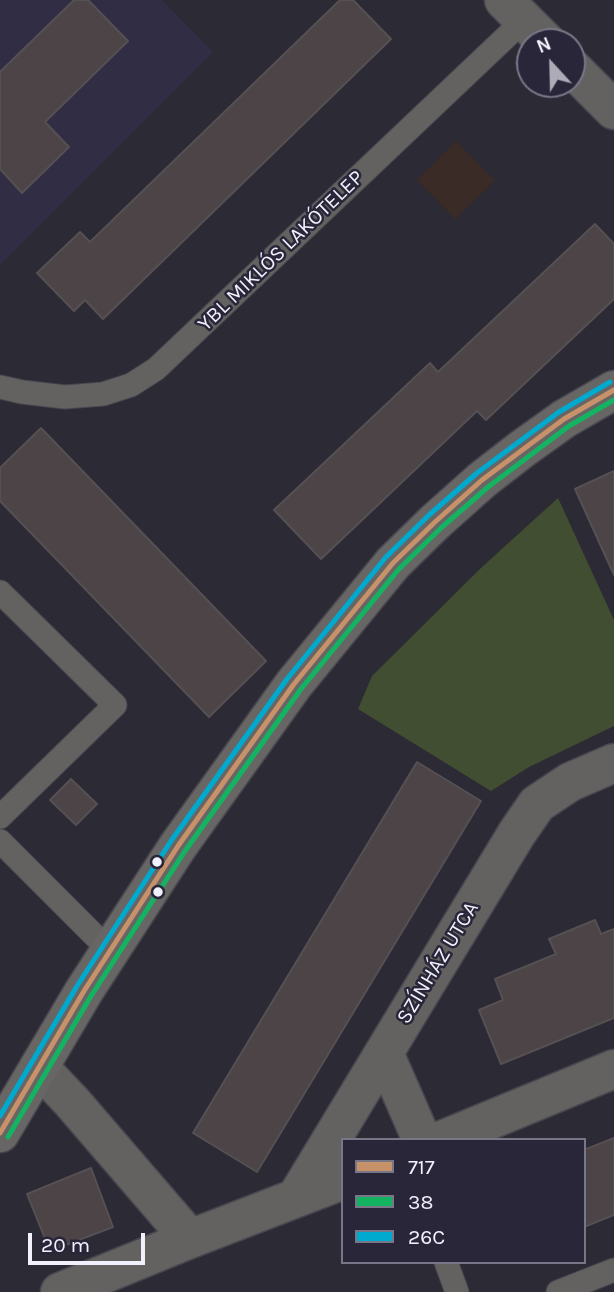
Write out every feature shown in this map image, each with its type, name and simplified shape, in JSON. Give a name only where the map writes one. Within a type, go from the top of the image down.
[{"type":"main road","points":[[0,1133],[110,951],[178,846],[294,684],[393,563],[482,480],[564,419],[614,390]]},
{"type":"street","points":[[586,82],[614,110]]},
{"type":"street","name":"SZÍNHÁZ UTCA","points":[[296,1198],[537,804],[570,782],[614,763]]},
{"type":"street","points":[[384,1053],[421,1138]]},
{"type":"street","points":[[39,1067],[190,1239]]},
{"type":"street","points":[[447,1138],[614,1069]]},
{"type":"street","points":[[60,1292],[341,1181]]},
{"type":"lane","name":"YBL MIKLÓS LAKÓTELEP","points":[[0,387],[65,397],[103,394],[131,385],[156,369],[525,21]]},
{"type":"lane","points":[[0,592],[115,705],[0,817]]},
{"type":"lane","points":[[0,841],[110,951]]},
{"type":"lane","points":[[447,1264],[457,1292]]},
{"type":"lane","points":[[558,1292],[614,1270]]},
{"type":"shaded area","points":[[0,0],[162,0],[213,52],[0,265]]},
{"type":"shaded area","points":[[456,141],[495,181],[455,219],[417,180]]},
{"type":"green space","points":[[558,498],[614,620],[614,726],[529,767],[491,791],[358,709],[372,676],[482,567]]},
{"type":"building","points":[[74,0],[88,0],[128,41],[45,122],[69,147],[22,193],[0,169],[0,72]]},
{"type":"building","points":[[340,0],[353,0],[391,39],[103,319],[85,300],[74,311],[37,273],[80,232],[90,242]]},
{"type":"building","points":[[595,224],[614,244],[614,299],[486,420],[477,411],[321,559],[274,510],[430,363],[438,372]]},
{"type":"building","points":[[41,428],[266,661],[209,717],[0,501],[0,468]]},
{"type":"building","points":[[614,471],[614,575],[575,489]]},
{"type":"building","points":[[417,762],[481,801],[257,1172],[193,1133]]},
{"type":"building","points":[[71,779],[97,804],[76,825],[50,800]]},
{"type":"building","points":[[595,920],[601,934],[614,929],[614,1018],[501,1064],[479,1010],[503,1000],[495,979],[556,954],[549,939]]},
{"type":"building","points":[[614,1138],[614,1215],[586,1226],[586,1149]]},
{"type":"building","points":[[91,1168],[113,1227],[50,1251],[27,1194]]},
{"type":"transit line","name":"26C","points":[[0,1116],[77,986],[171,841],[287,679],[386,557],[477,473],[559,412],[610,382]]},
{"type":"transit line","name":"717","points":[[0,1133],[84,991],[178,846],[294,684],[393,563],[482,480],[564,419],[614,390]]},
{"type":"transit line","name":"38","points":[[8,1137],[91,996],[185,851],[301,689],[399,569],[488,487],[569,426],[614,400]]}]
